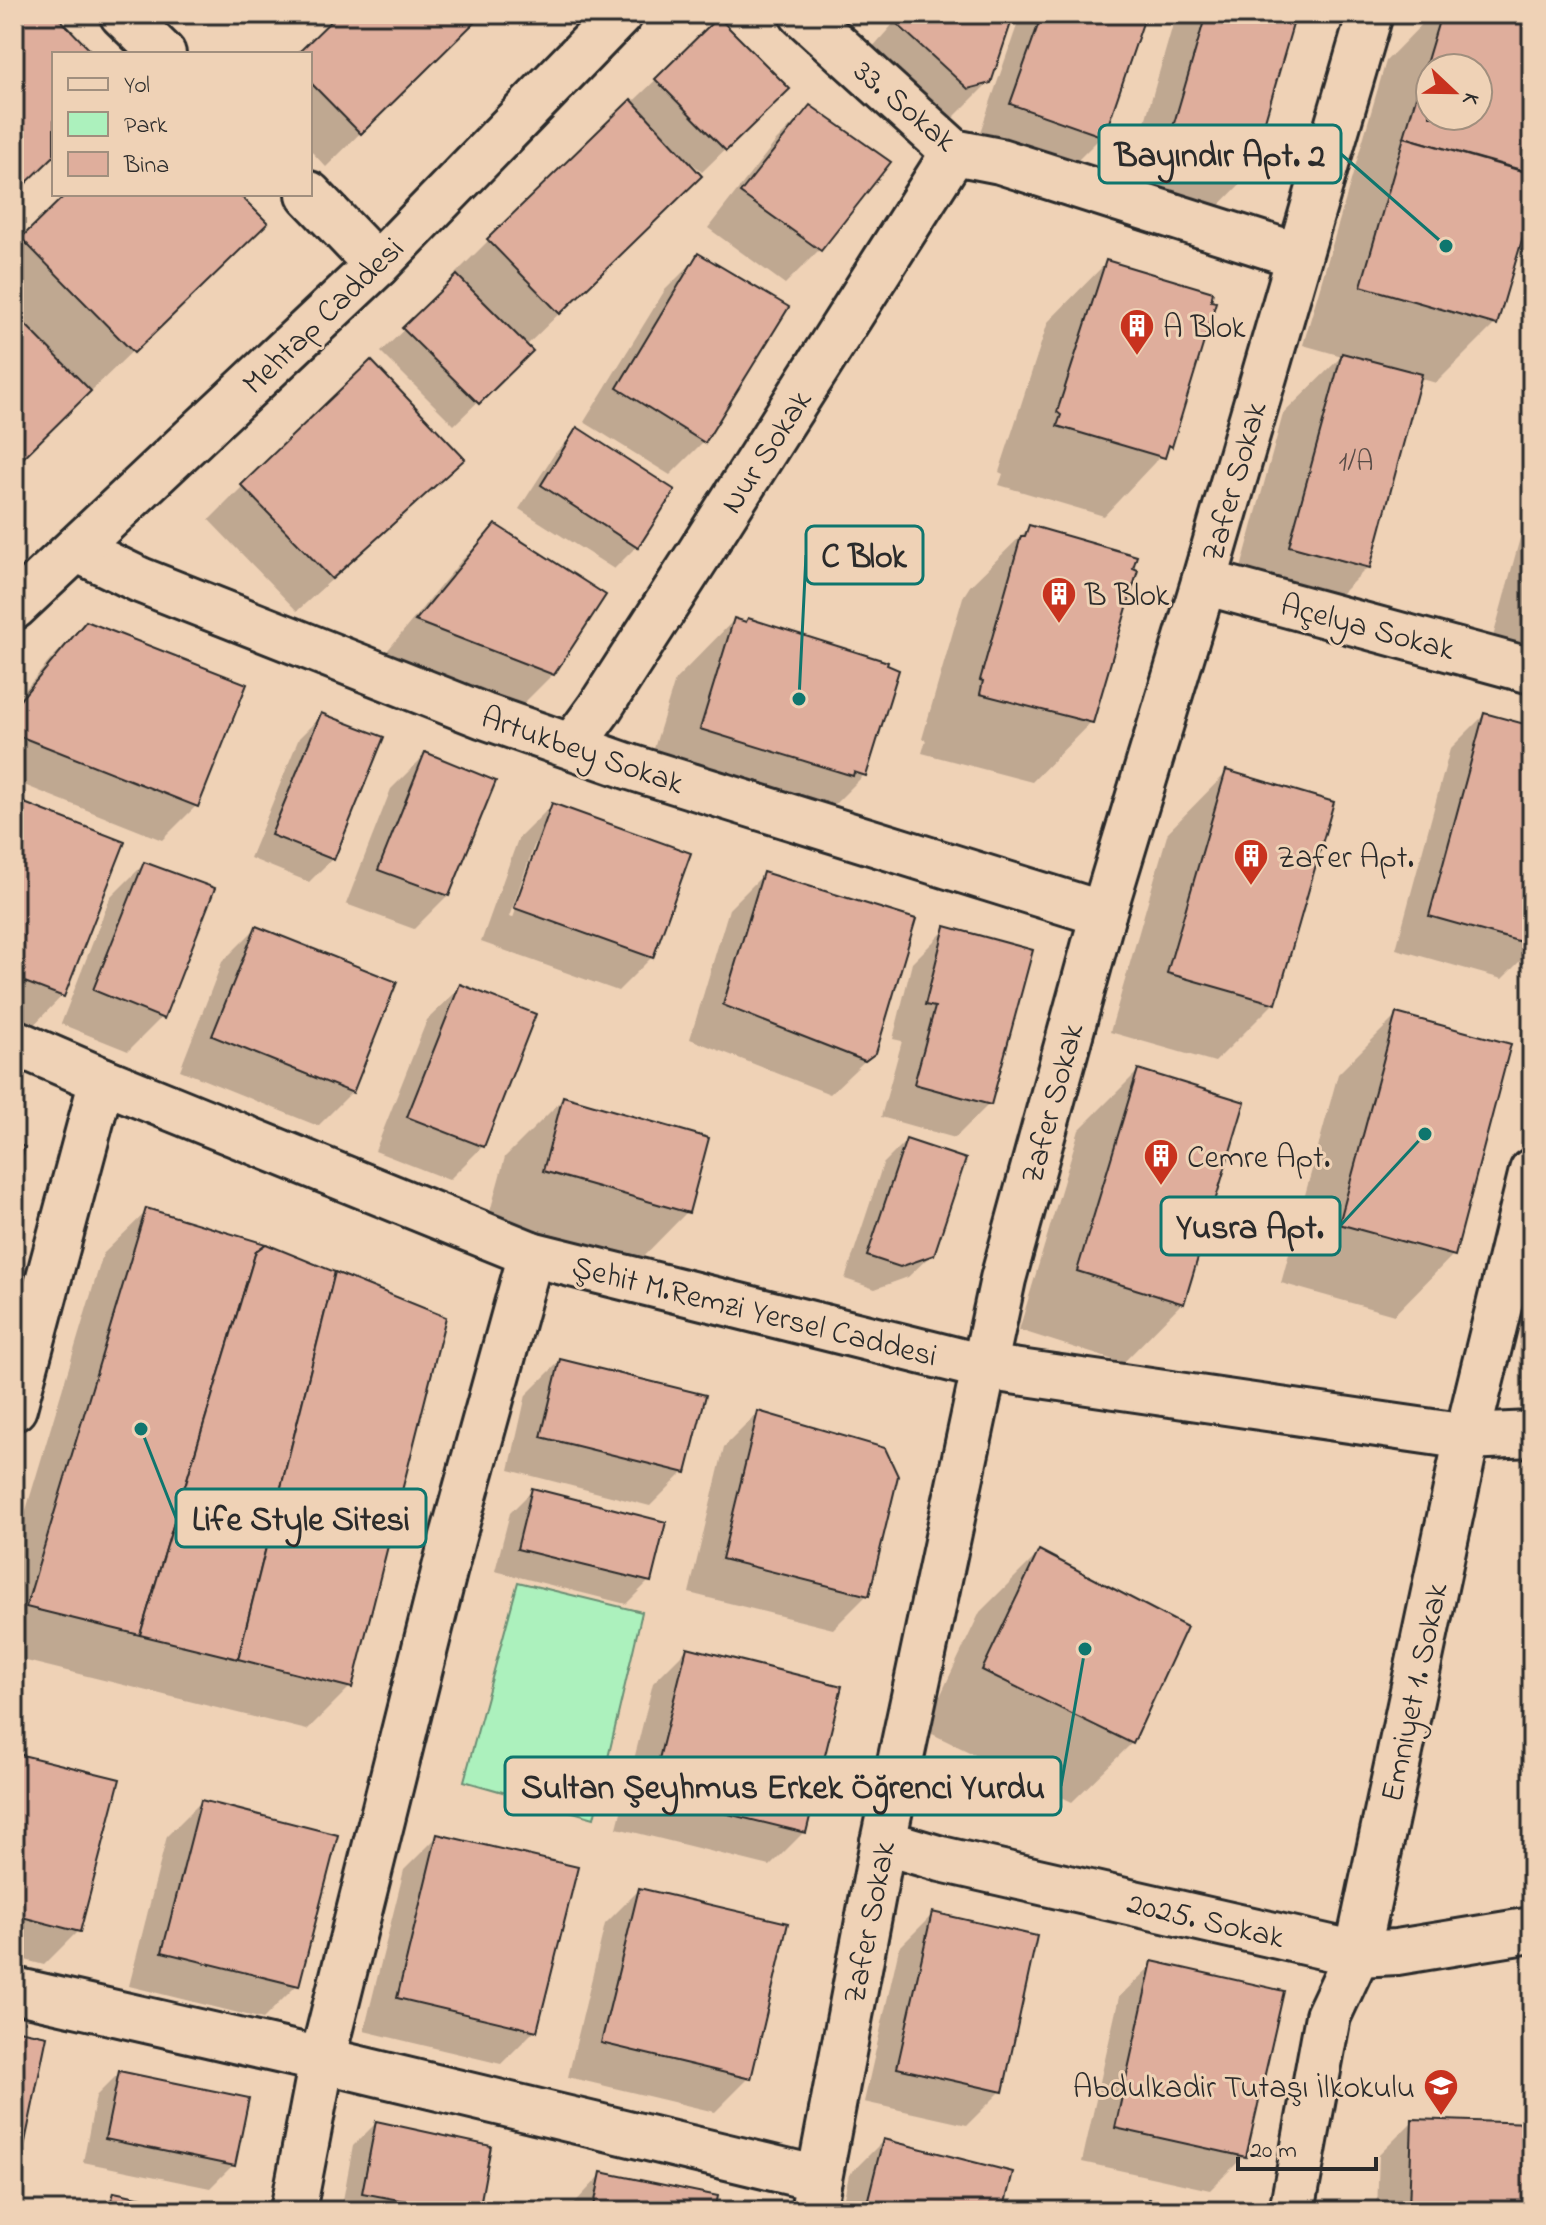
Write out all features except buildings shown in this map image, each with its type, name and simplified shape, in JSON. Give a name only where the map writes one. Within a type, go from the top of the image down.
[{"type":"street","points":[[122,14],[161,52]]},
{"type":"street","name":"Mehtap Caddesi","points":[[14,607],[377,265],[620,14]]},
{"type":"street","name":"33. Sokak","points":[[802,14],[954,152],[1000,161],[1299,256]]},
{"type":"street","name":"Zafer Sokak","points":[[816,2195],[883,1842],[1003,1279],[1103,914],[1204,582],[1370,14]]},
{"type":"street","name":"Nur Sokak","points":[[572,746],[699,554],[954,152]]},
{"type":"street","points":[[311,196],[377,265]]},
{"type":"street","name":"Artukbey Sokak","points":[[76,549],[154,586],[484,716],[630,767],[1103,914]]},
{"type":"street","name":"Açelya Sokak","points":[[1204,582],[1532,671]]},
{"type":"street","name":"Şehit M.Remzi Yersel Caddesi","points":[[14,1042],[531,1254],[984,1367],[1467,1437],[1532,1434]]},
{"type":"street","points":[[14,1408],[102,1080]]},
{"type":"street","name":"Emniyet 1. Sokak","points":[[1292,2211],[1328,2016],[1357,1954],[1467,1437],[1532,1171]]},
{"type":"street","points":[[293,2211],[322,2060],[452,1540],[531,1254]]},
{"type":"street","name":"2025. Sokak","points":[[883,1842],[941,1859],[1357,1954],[1397,1952],[1532,1930]]},
{"type":"street","points":[[14,1990],[322,2060],[816,2195]]},
{"type":"green space","points":[[518,1582],[642,1612],[594,1818],[464,1781]]},
{"type":"place","name":"Bayındır Apt. 2","points":[[1446,246]]},
{"type":"place","name":"A Blok","points":[[1137,357]]},
{"type":"place","name":"B Blok","points":[[1059,625]]},
{"type":"place","name":"C Blok","points":[[799,699]]},
{"type":"place","name":"Zafer Apt.","points":[[1251,887]]},
{"type":"place","name":"Yusra Apt.","points":[[1425,1134]]},
{"type":"place","name":"Cemre Apt.","points":[[1161,1187]]},
{"type":"place","name":"Life Style Sitesi","points":[[141,1429]]},
{"type":"place","name":"Sultan Şeyhmus Erkek Öğrenci Yurdu","points":[[1085,1649]]},
{"type":"place","name":"Abdulkadir Tutaşı İlkokulu","points":[[1441,2117]]}]
